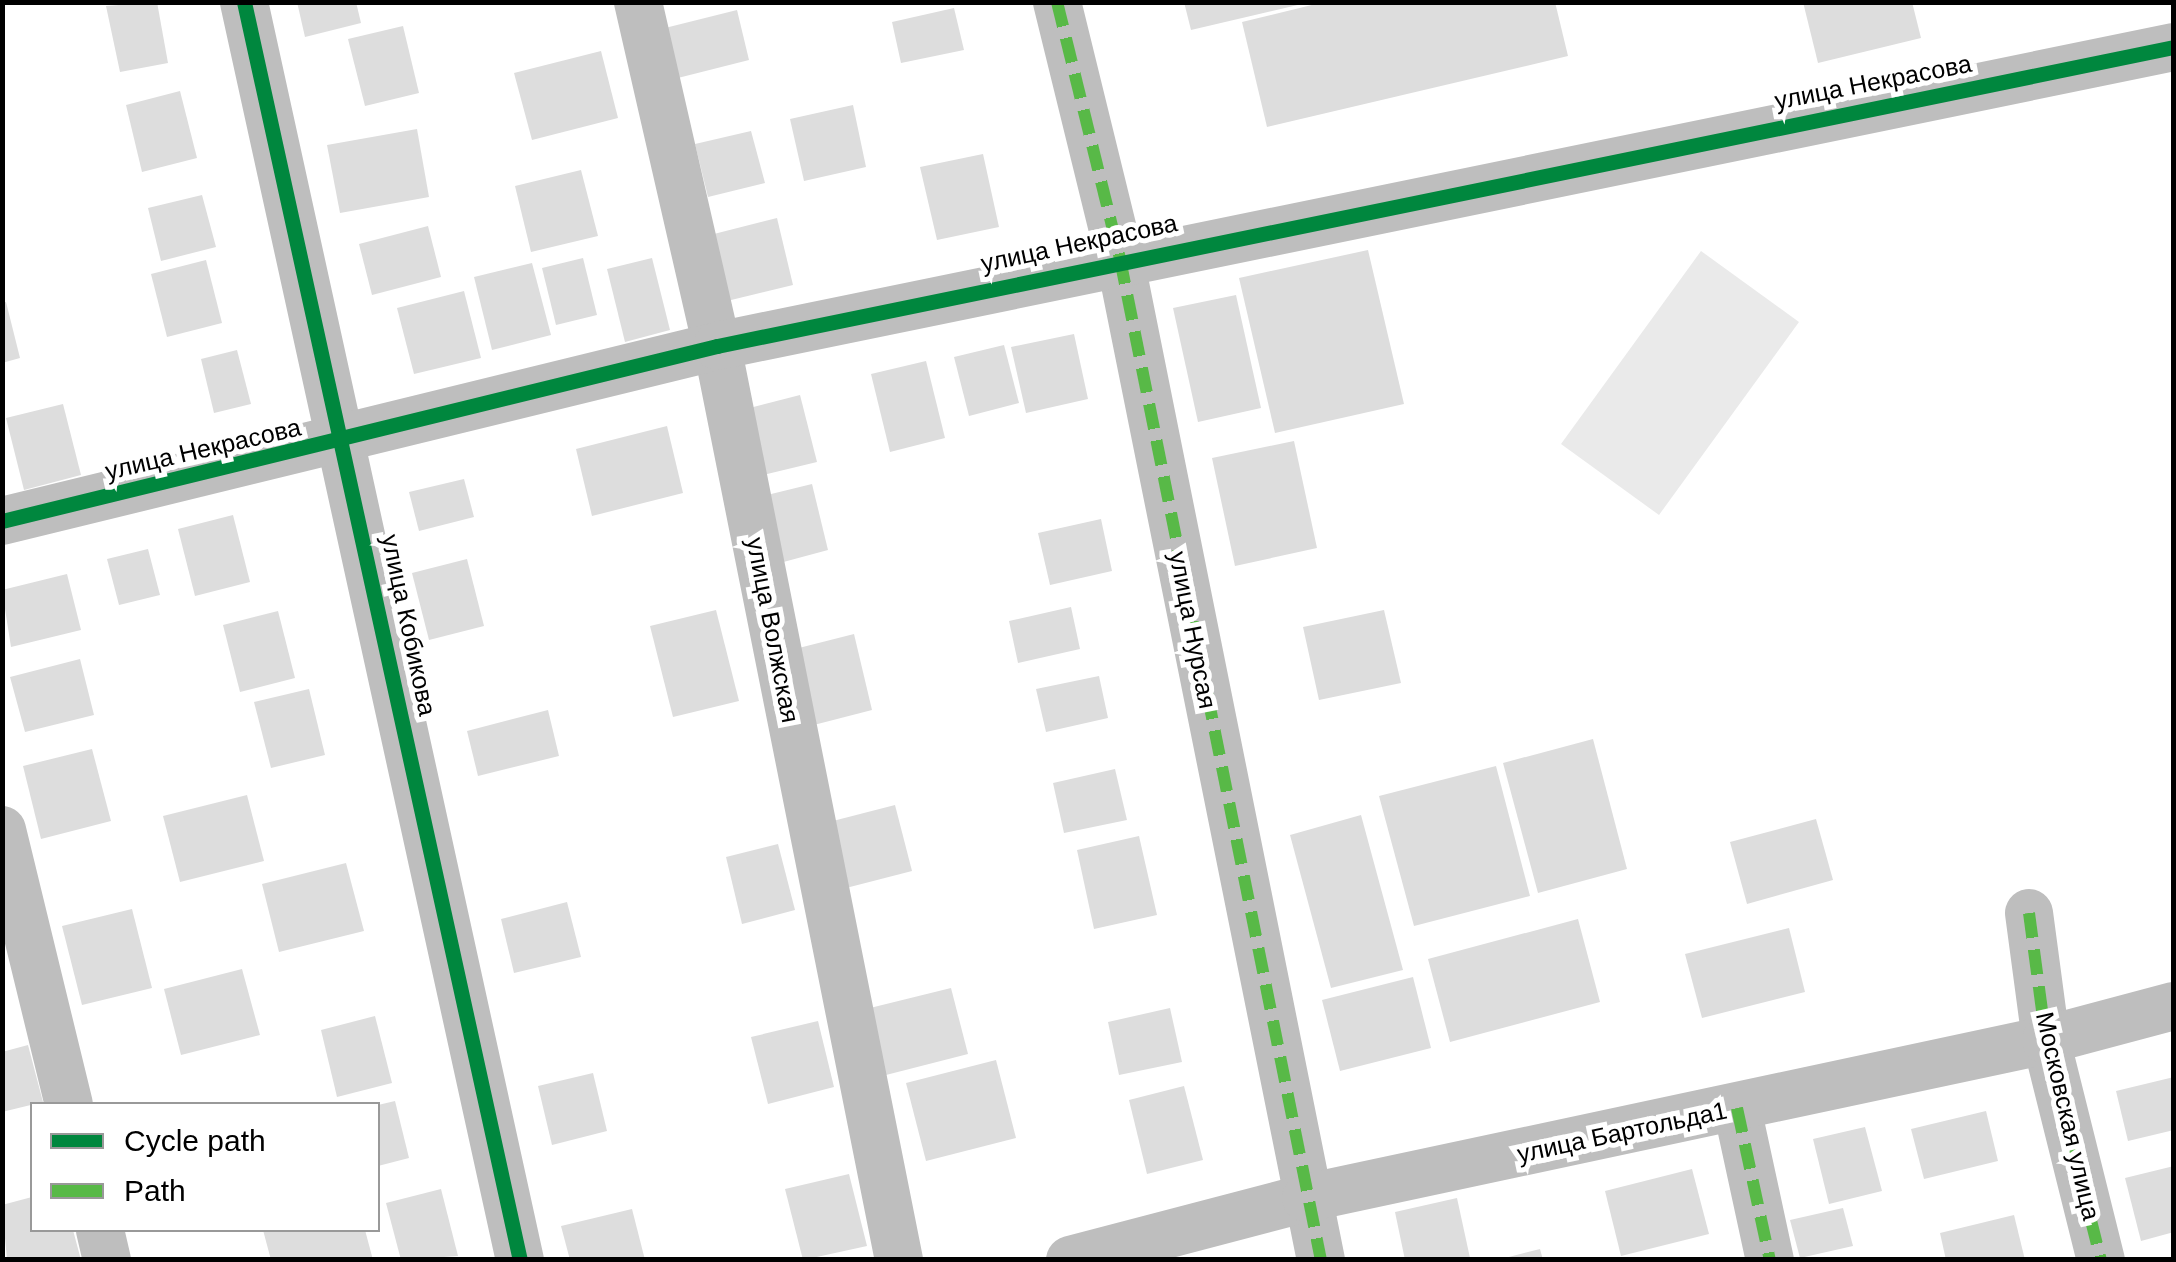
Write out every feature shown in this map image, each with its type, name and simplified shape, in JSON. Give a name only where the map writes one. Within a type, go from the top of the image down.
[{"type":"street","name":"улица Кобикова","points":[[244,2],[344,442],[520,1260]]},
{"type":"street","name":"улица Волжская","points":[[638,2],[716,346],[900,1260]]},
{"type":"street","name":"улица Нурсая","points":[[1058,2],[1120,259],[1320,1260]]},
{"type":"street","name":"улица Некрасова","points":[[2,521],[344,442],[716,346],[1120,259],[2174,48]]},
{"type":"street","points":[[2,830],[70,1102]]},
{"type":"street","name":"Московская улица","points":[[2029,913],[2046,1040],[2101,1260]]},
{"type":"street","name":"улица Бартольда1","points":[[1070,1260],[1306,1198],[2046,1040],[2174,1006]]},
{"type":"street","points":[[1737,1108],[1770,1260]]},
{"type":"street","points":[[100,1232],[107,1260]]},
{"type":"shaded area","points":[[1701,251],[1799,322],[1659,515],[1561,444]]},
{"type":"building","points":[[157,2],[168,63],[120,72],[106,6]]},
{"type":"building","points":[[297,2],[356,2],[361,23],[305,37]]},
{"type":"building","points":[[1184,2],[1302,2],[1302,4],[1191,30]]},
{"type":"building","points":[[1324,2],[1555,2],[1568,56],[1267,127],[1242,22]]},
{"type":"building","points":[[1803,2],[1912,2],[1921,38],[1818,63]]},
{"type":"building","points":[[954,8],[964,50],[901,63],[892,22]]},
{"type":"building","points":[[737,10],[749,60],[666,81],[653,31]]},
{"type":"building","points":[[403,26],[419,93],[365,106],[348,39]]},
{"type":"building","points":[[601,51],[618,118],[532,140],[514,73]]},
{"type":"building","points":[[180,91],[197,158],[142,172],[126,105]]},
{"type":"building","points":[[853,105],[866,167],[804,181],[790,119]]},
{"type":"building","points":[[417,129],[429,197],[340,213],[327,145]]},
{"type":"building","points":[[751,131],[765,183],[708,197],[695,144]]},
{"type":"building","points":[[983,154],[999,227],[937,240],[920,167]]},
{"type":"building","points":[[581,170],[598,236],[531,252],[515,186]]},
{"type":"building","points":[[202,195],[216,247],[161,261],[148,208]]},
{"type":"building","points":[[777,218],[793,285],[727,301],[710,235]]},
{"type":"building","points":[[428,226],[441,277],[372,295],[359,244]]},
{"type":"building","points":[[1368,250],[1404,404],[1275,433],[1239,278]]},
{"type":"building","points":[[583,258],[597,315],[556,325],[542,268]]},
{"type":"building","points":[[652,258],[670,330],[625,342],[607,269]]},
{"type":"building","points":[[206,260],[222,323],[167,337],[151,274]]},
{"type":"building","points":[[532,263],[551,335],[492,350],[474,277]]},
{"type":"building","points":[[464,291],[481,358],[414,374],[397,308]]},
{"type":"building","points":[[1236,295],[1261,408],[1198,422],[1173,308]]},
{"type":"building","points":[[6,302],[20,358],[2,363],[2,303]]},
{"type":"building","points":[[1074,334],[1088,399],[1026,413],[1011,347]]},
{"type":"building","points":[[1004,345],[1019,403],[969,416],[954,357]]},
{"type":"building","points":[[237,350],[251,404],[214,413],[201,359]]},
{"type":"building","points":[[926,361],[945,438],[890,452],[871,374]]},
{"type":"building","points":[[800,395],[817,462],[751,478],[734,412]]},
{"type":"building","points":[[63,404],[81,475],[24,490],[6,418]]},
{"type":"building","points":[[667,426],[683,493],[592,516],[576,449]]},
{"type":"building","points":[[1294,441],[1317,548],[1235,566],[1212,458]]},
{"type":"building","points":[[464,479],[474,517],[419,531],[409,492]]},
{"type":"building","points":[[812,484],[828,550],[776,564],[759,497]]},
{"type":"building","points":[[233,515],[250,582],[195,596],[178,529]]},
{"type":"building","points":[[1101,519],[1112,571],[1050,585],[1038,533]]},
{"type":"building","points":[[148,549],[160,595],[119,605],[107,559]]},
{"type":"building","points":[[467,559],[484,626],[429,640],[412,573]]},
{"type":"building","points":[[67,574],[81,630],[11,647],[2,590]]},
{"type":"building","points":[[1071,607],[1080,649],[1018,663],[1009,621]]},
{"type":"building","points":[[716,610],[739,701],[673,717],[650,626]]},
{"type":"building","points":[[1384,610],[1401,683],[1319,700],[1303,627]]},
{"type":"building","points":[[278,611],[295,678],[240,692],[223,625]]},
{"type":"building","points":[[854,634],[872,710],[806,727],[787,651]]},
{"type":"building","points":[[80,659],[94,715],[25,732],[10,677]]},
{"type":"building","points":[[1099,676],[1108,718],[1046,732],[1036,689]]},
{"type":"building","points":[[309,689],[325,755],[271,768],[254,702]]},
{"type":"building","points":[[548,710],[559,756],[478,776],[467,731]]},
{"type":"building","points":[[1593,739],[1627,869],[1538,893],[1503,763]]},
{"type":"building","points":[[92,749],[111,821],[41,839],[23,766]]},
{"type":"building","points":[[1496,766],[1530,896],[1414,926],[1379,796]]},
{"type":"building","points":[[1115,769],[1127,820],[1064,833],[1053,783]]},
{"type":"building","points":[[247,795],[264,861],[180,882],[163,816]]},
{"type":"building","points":[[895,805],[912,871],[846,888],[829,822]]},
{"type":"building","points":[[1361,815],[1403,970],[1331,988],[1290,835]]},
{"type":"building","points":[[1816,819],[1833,880],[1747,904],[1730,842]]},
{"type":"building","points":[[1139,836],[1157,915],[1094,929],[1077,850]]},
{"type":"building","points":[[778,844],[795,910],[742,924],[726,857]]},
{"type":"building","points":[[346,863],[364,931],[279,952],[262,884]]},
{"type":"building","points":[[567,902],[581,957],[514,973],[501,919]]},
{"type":"building","points":[[132,909],[152,988],[82,1005],[62,926]]},
{"type":"building","points":[[1578,919],[1600,1002],[1450,1042],[1428,959]]},
{"type":"building","points":[[1789,928],[1805,992],[1702,1018],[1685,954]]},
{"type":"building","points":[[242,969],[260,1035],[181,1055],[164,989]]},
{"type":"building","points":[[1413,977],[1431,1048],[1340,1071],[1322,1000]]},
{"type":"building","points":[[951,988],[968,1054],[886,1075],[870,1008]]},
{"type":"building","points":[[1170,1008],[1182,1062],[1119,1075],[1108,1022]]},
{"type":"building","points":[[375,1016],[392,1083],[337,1097],[321,1030]]},
{"type":"building","points":[[818,1021],[834,1087],[768,1104],[751,1037]]},
{"type":"building","points":[[28,1045],[43,1102],[30,1102],[2,1112],[2,1052]]},
{"type":"building","points":[[996,1060],[1016,1138],[926,1161],[906,1083]]},
{"type":"building","points":[[593,1073],[607,1131],[552,1145],[538,1086]]},
{"type":"building","points":[[2174,1077],[2174,1130],[2128,1141],[2116,1091]]},
{"type":"building","points":[[1184,1086],[1203,1160],[1147,1174],[1129,1100]]},
{"type":"building","points":[[395,1101],[409,1158],[380,1165],[380,1105]]},
{"type":"building","points":[[1986,1111],[1998,1161],[1924,1179],[1911,1129]]},
{"type":"building","points":[[1865,1127],[1882,1191],[1829,1204],[1813,1139]]},
{"type":"building","points":[[2174,1166],[2174,1232],[2141,1241],[2125,1178]]},
{"type":"building","points":[[1692,1169],[1709,1234],[1621,1256],[1605,1191]]},
{"type":"building","points":[[849,1174],[867,1246],[803,1260],[785,1189]]},
{"type":"building","points":[[441,1189],[458,1256],[401,1260],[386,1203]]},
{"type":"building","points":[[30,1198],[30,1232],[74,1232],[81,1260],[7,1260],[2,1205]]},
{"type":"building","points":[[1457,1198],[1470,1258],[1405,1260],[1395,1212]]},
{"type":"building","points":[[1843,1208],[1853,1246],[1800,1258],[1790,1220]]},
{"type":"building","points":[[632,1209],[645,1260],[570,1260],[561,1226]]},
{"type":"building","points":[[2014,1215],[2025,1260],[1946,1260],[1940,1233]]},
{"type":"building","points":[[264,1232],[366,1232],[373,1260],[271,1260]]},
{"type":"building","points":[[1540,1249],[1543,1260],[1505,1260],[1505,1258]]},
{"type":"marked path","points":[[1057,2],[1120,259],[1321,1260]]},
{"type":"marked path","points":[[2029,913],[2046,1040],[2101,1260]]},
{"type":"marked path","points":[[1737,1108],[1770,1260]]},
{"type":"cycle path","points":[[244,2],[520,1260]]},
{"type":"cycle path","points":[[2,521],[717,346],[2174,47]]}]
